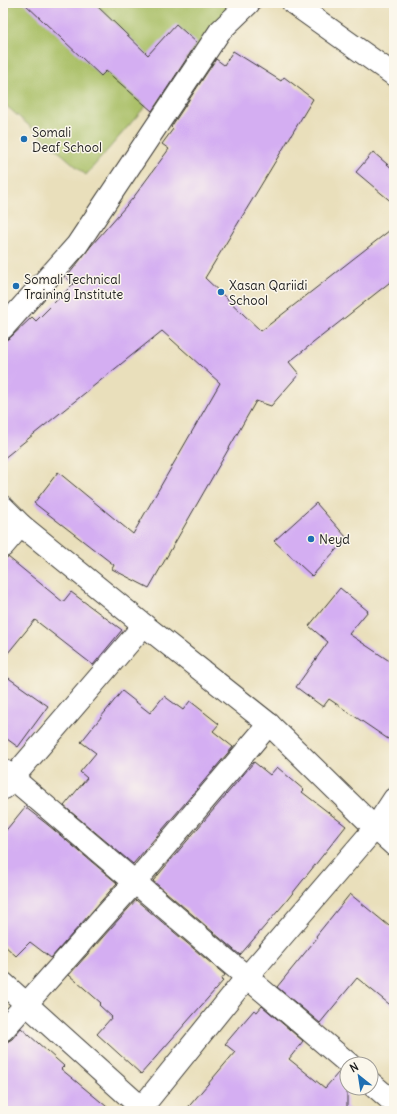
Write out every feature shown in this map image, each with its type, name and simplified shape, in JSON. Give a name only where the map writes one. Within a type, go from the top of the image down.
[{"type":"street","points":[[3,328],[77,245],[220,31],[249,3]]},
{"type":"street","points":[[293,3],[394,75]]},
{"type":"street","points":[[3,507],[21,525],[144,625],[270,724],[394,845]]},
{"type":"street","points":[[3,546],[21,525]]},
{"type":"street","points":[[144,625],[6,779],[135,882],[340,1056]]},
{"type":"street","points":[[3,1030],[135,882],[270,724]]},
{"type":"street","points":[[3,983],[142,1110],[246,977],[375,828],[394,799]]},
{"type":"street","points":[[379,1090],[394,1102]]},
{"type":"green space","points":[[3,3],[235,3],[86,175],[3,103]]},
{"type":"building","points":[[24,3],[94,3],[148,55],[176,24],[197,43],[152,111],[106,71],[101,76]]},
{"type":"building","points":[[233,51],[281,81],[284,77],[313,99],[205,278],[261,331],[394,227],[394,279],[289,362],[299,374],[271,406],[256,401],[149,588],[112,569],[114,565],[34,503],[58,472],[133,534],[220,383],[162,331],[3,459],[3,342],[12,336],[32,317],[36,321],[74,283],[66,278],[91,246],[133,198],[169,149],[162,144],[173,129],[171,127],[216,59],[224,65]]},
{"type":"building","points":[[373,152],[394,170],[394,204],[356,172]]},
{"type":"building","name":"Neyd","points":[[316,503],[347,538],[312,576],[274,541]]},
{"type":"building","points":[[8,557],[63,602],[71,592],[122,630],[93,665],[35,620],[3,659],[3,558]]},
{"type":"building","points":[[340,588],[368,611],[349,634],[394,664],[394,743],[329,699],[323,707],[296,687],[328,642],[309,626]]},
{"type":"building","points":[[3,674],[48,706],[18,747],[3,736]]},
{"type":"building","points":[[122,691],[150,713],[164,696],[183,710],[190,701],[219,724],[213,731],[233,747],[133,864],[64,806],[87,778],[80,772],[96,753],[81,742]]},
{"type":"building","points":[[254,762],[270,775],[277,767],[304,790],[302,792],[346,826],[284,904],[240,955],[153,881]]},
{"type":"building","points":[[25,807],[117,883],[51,958],[30,942],[16,956],[3,944],[3,834]]},
{"type":"building","points":[[350,894],[394,930],[394,1008],[357,978],[320,1023],[277,987],[317,938],[316,936]]},
{"type":"building","points":[[136,900],[225,975],[221,980],[223,981],[141,1074],[97,1034],[112,1017],[99,1005],[101,1003],[69,975]]},
{"type":"building","points":[[262,1006],[303,1041],[289,1059],[325,1088],[339,1072],[339,1096],[347,1096],[347,1107],[352,1111],[185,1111],[235,1052],[225,1044],[254,1010],[257,1012]]},
{"type":"building","points":[[21,1028],[64,1066],[61,1069],[112,1111],[3,1111],[3,1042],[7,1042],[12,1039]]},
{"type":"place","name":"Somali Deaf School","points":[[24,139]]},
{"type":"place","name":"Somali Technical Training Institute","points":[[16,286]]},
{"type":"place","name":"Xasan Qariidi School","points":[[221,292]]},
{"type":"place","name":"Neyd","points":[[311,539]]}]
